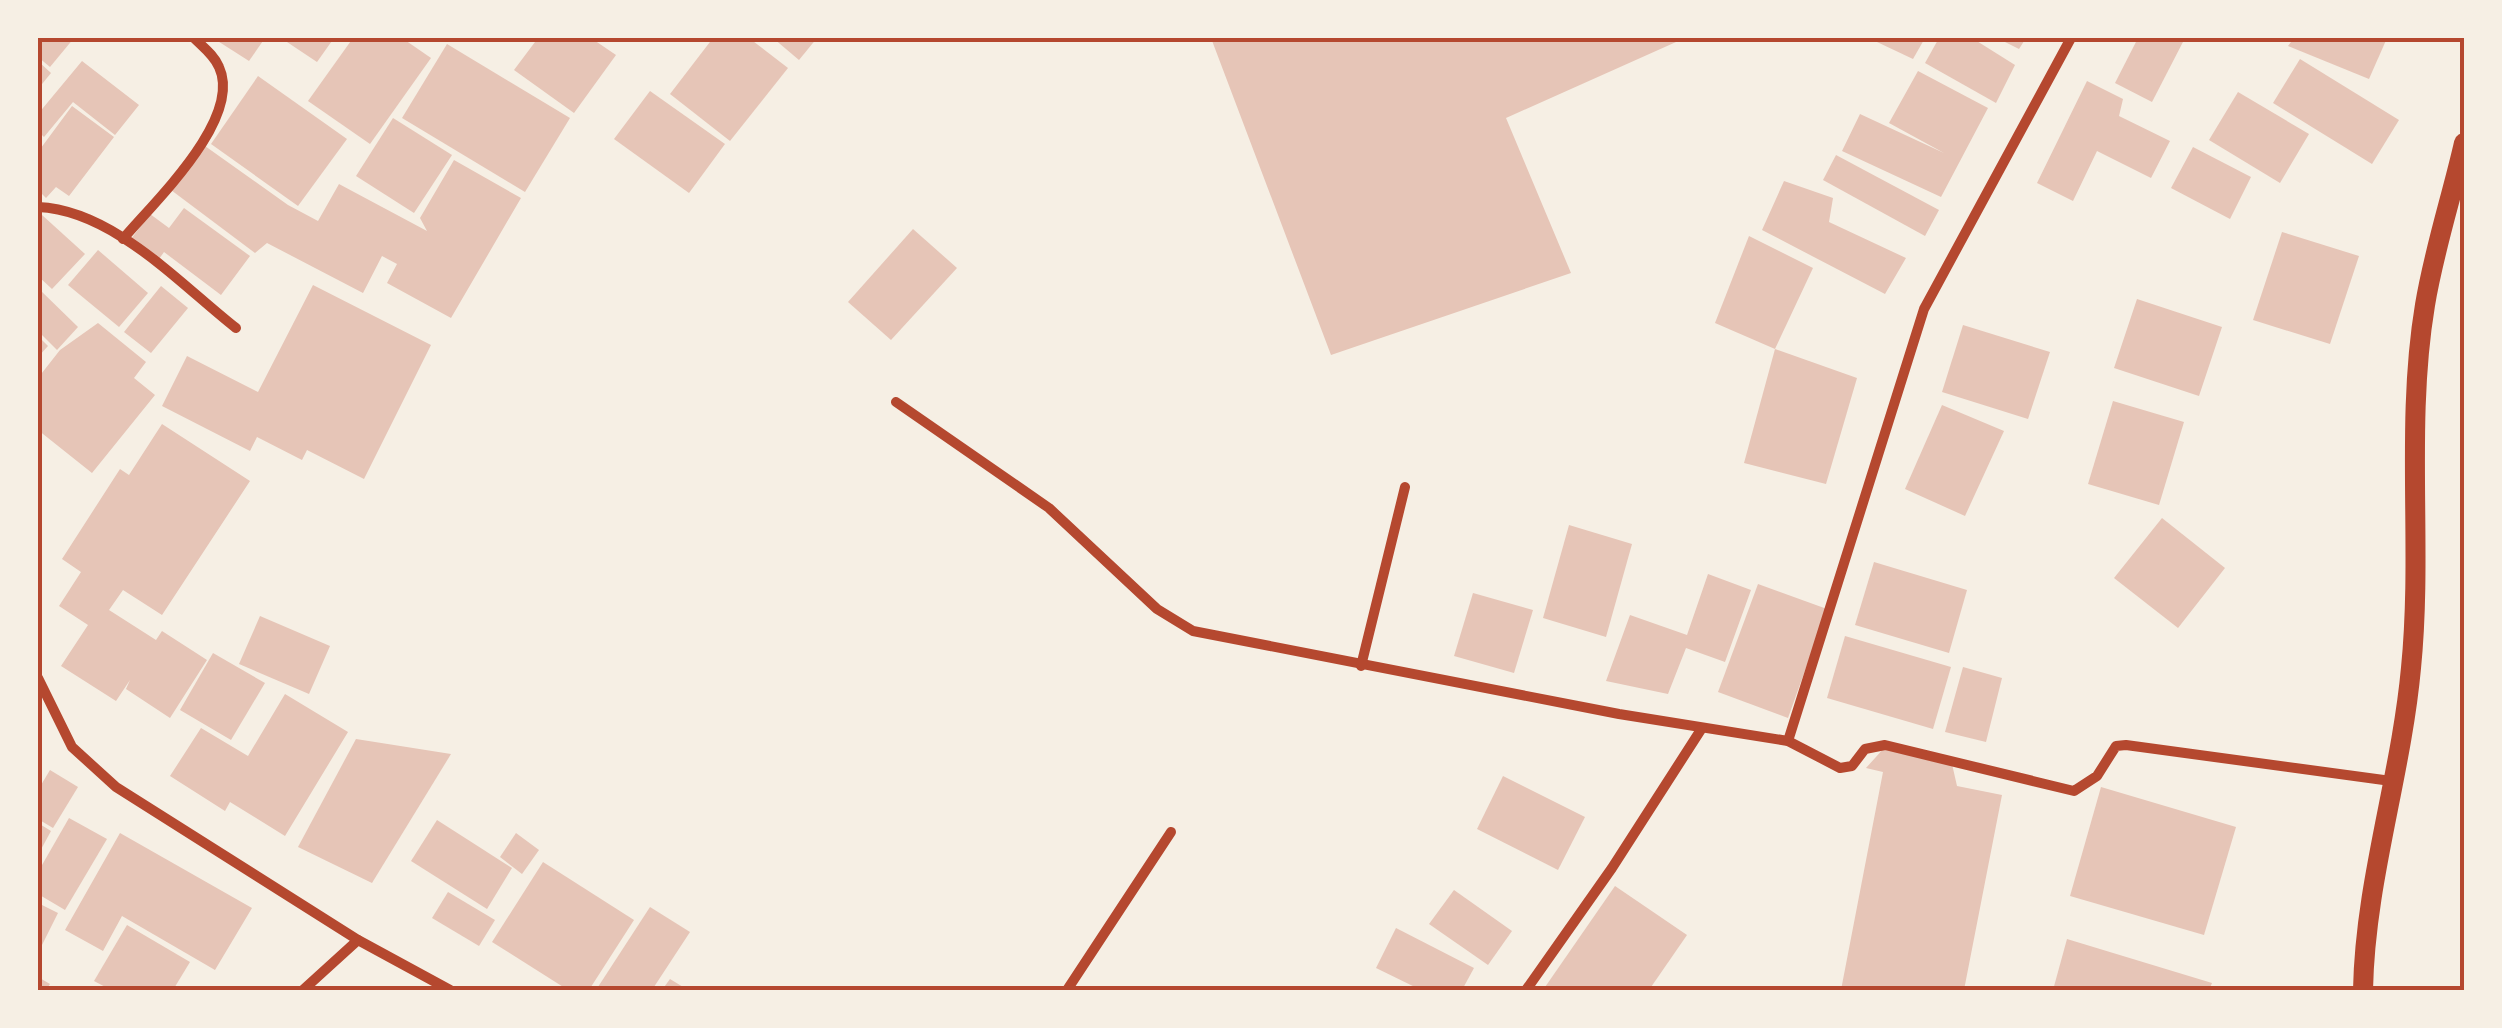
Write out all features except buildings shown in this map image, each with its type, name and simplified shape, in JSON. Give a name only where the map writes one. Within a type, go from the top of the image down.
[{"type":"main road","points":[[2363,990],[2369,915],[2416,621],[2414,471],[2425,305],[2464,142]]},
{"type":"street","points":[[123,239],[217,120],[224,86],[221,70],[194,38]]},
{"type":"street","points":[[1788,742],[1924,309],[2070,38]]},
{"type":"street","points":[[38,207],[74,213],[123,239],[236,328]]},
{"type":"street","points":[[896,402],[1049,508],[1174,622],[1193,631],[1361,666],[1788,742],[1840,768],[1852,766],[1865,749],[1885,745],[2074,791],[2091,782],[2116,746],[2126,746],[2391,781]]},
{"type":"street","points":[[1361,666],[1405,487]]},
{"type":"street","points":[[38,678],[72,747],[116,788],[358,940],[450,990]]},
{"type":"street","points":[[1526,990],[1612,868],[1702,728]]},
{"type":"street","points":[[1067,990],[1171,832]]},
{"type":"street","points":[[303,990],[358,940]]}]
